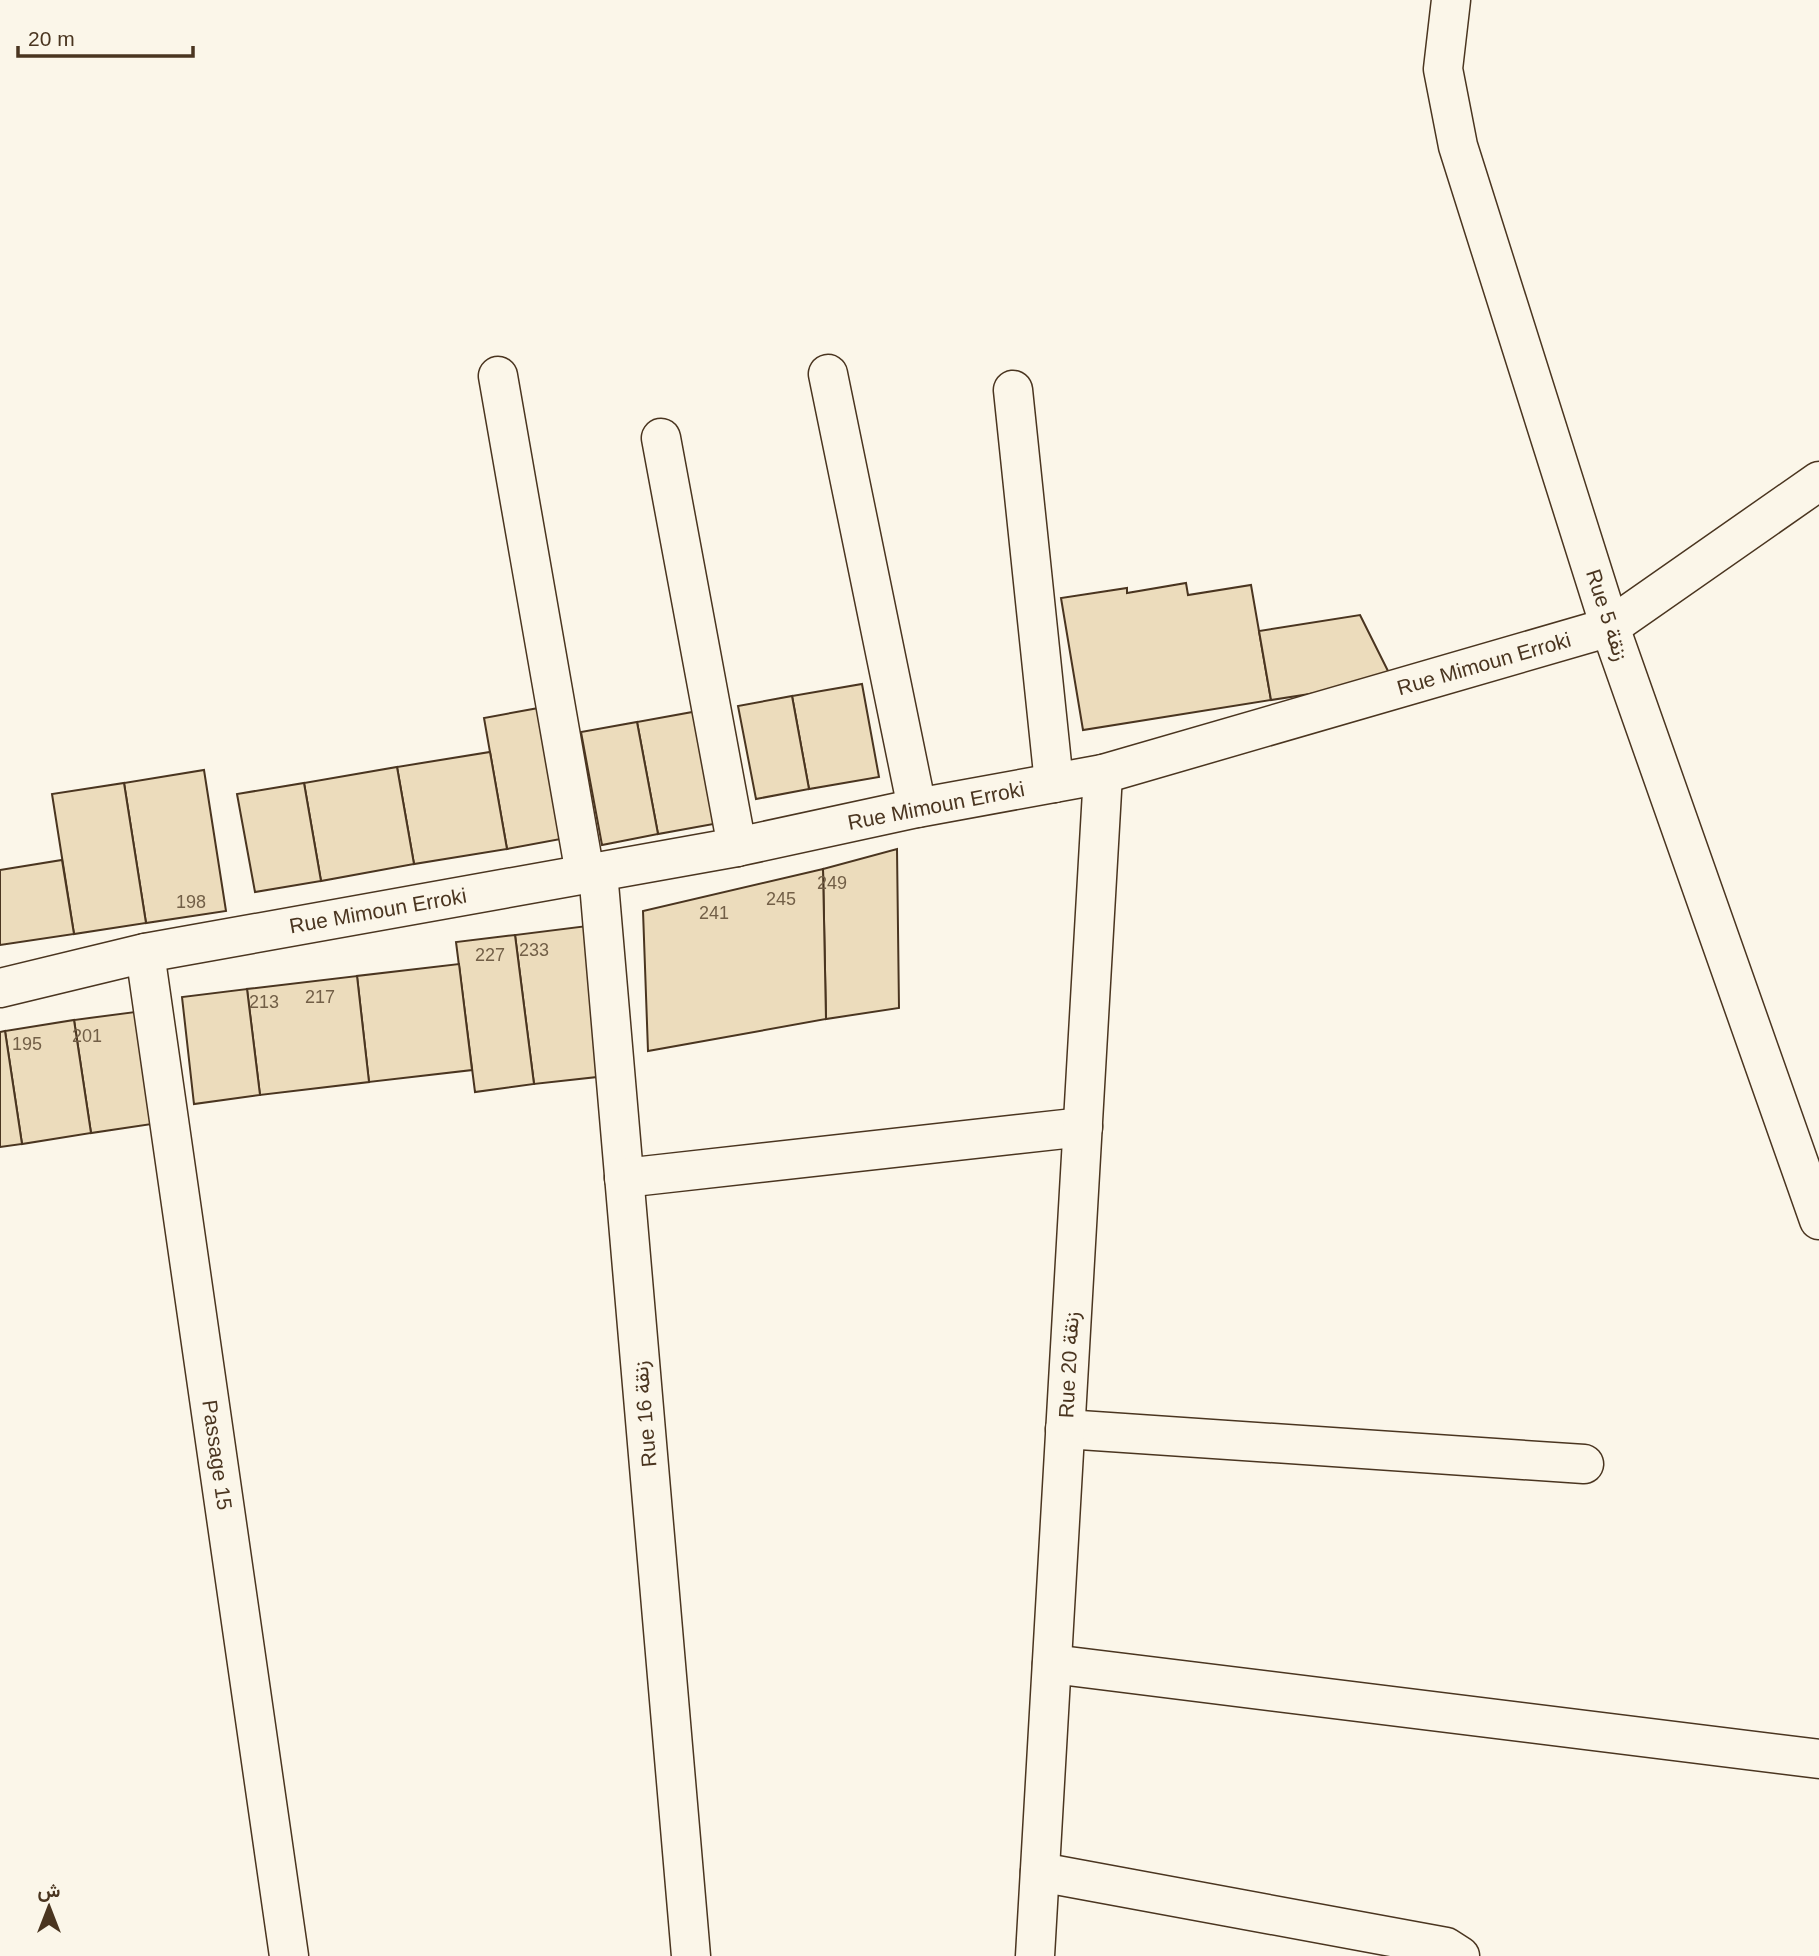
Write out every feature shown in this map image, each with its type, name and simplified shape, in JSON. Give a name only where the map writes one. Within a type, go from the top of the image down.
[{"type":"street","name":"Rue 5 زنقة","points":[[1451,0],[1443,69],[1458,146],[1610,628],[1819,1220]]},
{"type":"street","points":[[828,374],[917,808]]},
{"type":"street","name":"Rue 16 زنقة","points":[[498,376],[592,873],[624,1178],[691,1956]]},
{"type":"street","points":[[1013,390],[1054,783]]},
{"type":"street","points":[[661,438],[737,847]]},
{"type":"street","name":"Rue Mimoun Erroki","points":[[0,988],[145,953],[737,847],[917,808],[1103,774],[1610,628],[1819,481]]},
{"type":"street","name":"Rue 20 زنقة","points":[[1035,1956],[1103,774]]},
{"type":"street","name":"Passage 15","points":[[145,953],[289,1956]]},
{"type":"street","points":[[624,1178],[1083,1127]]},
{"type":"street","points":[[1065,1429],[1584,1464]]},
{"type":"street","points":[[1052,1664],[1819,1759]]},
{"type":"street","points":[[1040,1872],[1446,1947],[1460,1956]]},
{"type":"building","points":[[1186,583],[1188,595],[1251,585],[1271,700],[1083,730],[1061,598],[1127,588],[1127,593]]},
{"type":"building","points":[[1360,615],[1393,681],[1271,700],[1259,631]]},
{"type":"building","points":[[862,684],[879,777],[809,789],[792,696]]},
{"type":"building","points":[[792,696],[809,789],[756,799],[738,706]]},
{"type":"building","points":[[544,707],[566,838],[507,849],[484,718]]},
{"type":"building","points":[[698,711],[719,823],[658,834],[637,722]]},
{"type":"building","points":[[637,722],[658,834],[602,845],[581,732]]},
{"type":"building","points":[[490,752],[507,849],[414,864],[397,767]]},
{"type":"building","points":[[397,767],[414,864],[321,881],[304,783]]},
{"type":"building","points":[[204,770],[226,911],[146,923],[124,783]]},
{"type":"building","points":[[124,783],[146,923],[74,934],[52,794]]},
{"type":"building","points":[[304,783],[321,881],[255,892],[237,794]]},
{"type":"building","points":[[897,849],[899,1008],[826,1019],[823,869]]},
{"type":"building","points":[[62,860],[74,934],[0,945],[0,870]]},
{"type":"building","points":[[823,869],[826,1019],[648,1051],[643,911]]},
{"type":"building","points":[[587,926],[606,1076],[534,1084],[515,935]]},
{"type":"building","points":[[515,935],[534,1084],[475,1092],[456,942]]},
{"type":"building","points":[[459,964],[472,1070],[369,1082],[357,976]]},
{"type":"building","points":[[357,976],[369,1082],[260,1095],[247,989]]},
{"type":"building","points":[[247,989],[260,1095],[194,1104],[182,997]]},
{"type":"building","points":[[135,1012],[152,1124],[91,1133],[74,1020]]},
{"type":"building","points":[[74,1020],[91,1133],[22,1144],[5,1031]]},
{"type":"building","points":[[5,1031],[22,1144],[0,1147],[0,1032]]}]
